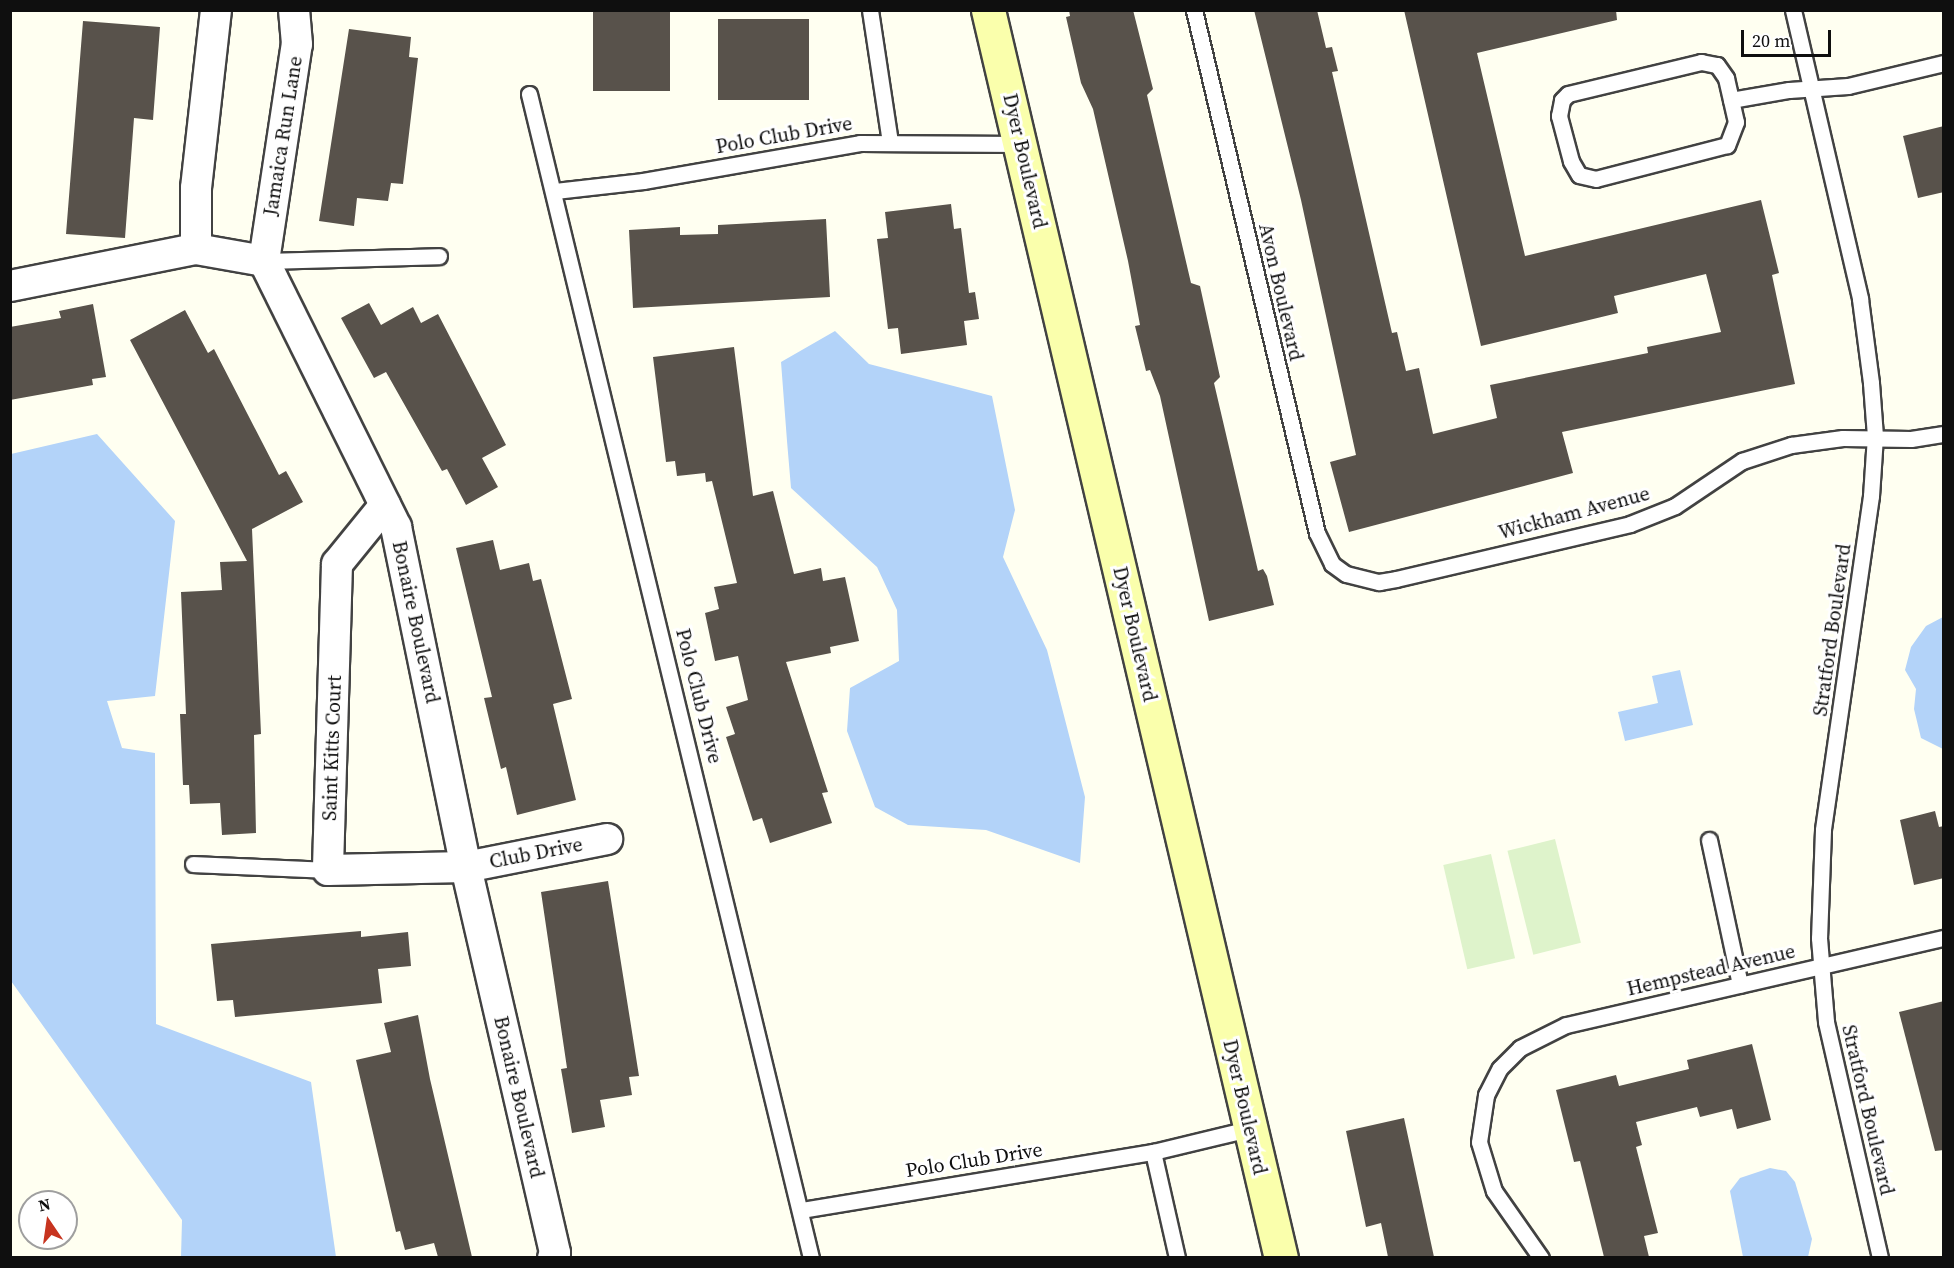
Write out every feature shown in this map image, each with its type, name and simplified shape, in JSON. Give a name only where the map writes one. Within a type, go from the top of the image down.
[{"type":"main road","name":"Dyer Boulevard","points":[[988,10],[1022,144],[1249,1129],[1281,1257]]},
{"type":"street","points":[[196,249],[196,188],[216,10]]},
{"type":"street","name":"Jamaica Run Lane","points":[[264,261],[297,44],[294,10]]},
{"type":"street","points":[[10,286],[196,249],[264,261]]},
{"type":"street","name":"Bonaire Boulevard","points":[[264,261],[396,527],[466,867],[552,1242],[553,1257]]},
{"type":"street","name":"Saint Kitts Court","points":[[328,870],[337,564],[385,505]]},
{"type":"street","name":"Club Drive","points":[[466,867],[607,839]]},
{"type":"street","points":[[328,870],[466,867]]},
{"type":"lane","points":[[870,10],[890,143]]},
{"type":"lane","name":"Avon Boulevard","points":[[1194,10],[1317,533],[1327,556],[1346,574]]},
{"type":"lane","name":"Stratford Boulevard","points":[[1793,10],[1860,299],[1875,436],[1868,532],[1823,830],[1819,908],[1820,967],[1832,1052],[1880,1257]]},
{"type":"lane","points":[[1701,62],[1717,65],[1722,71],[1731,100],[1735,130],[1720,150],[1596,178],[1580,175],[1574,169],[1559,116],[1563,99],[1577,90],[1701,62]]},
{"type":"lane","points":[[1731,100],[1848,86],[1944,63]]},
{"type":"lane","name":"Polo Club Drive","points":[[529,94],[555,191],[802,1210],[811,1257]]},
{"type":"lane","name":"Polo Club Drive","points":[[555,191],[643,181],[860,143],[1022,144]]},
{"type":"lane","points":[[264,261],[439,256]]},
{"type":"lane","name":"Wickham Avenue","points":[[1346,574],[1379,582],[1630,524],[1675,506],[1742,461],[1766,452],[1815,441],[1875,436],[1911,439],[1944,434]]},
{"type":"lane","points":[[1709,840],[1740,985]]},
{"type":"lane","points":[[193,864],[328,870]]},
{"type":"lane","name":"Hempstead Avenue","points":[[1541,1257],[1494,1191],[1480,1157],[1481,1110],[1500,1068],[1520,1048],[1550,1030],[1944,938]]},
{"type":"lane","name":"Polo Club Drive","points":[[802,1210],[1153,1152],[1249,1129]]},
{"type":"lane","points":[[1153,1152],[1177,1257]]},
{"type":"green space","points":[[1555,839],[1581,943],[1533,955],[1507,851]]},
{"type":"green space","points":[[1491,854],[1515,958],[1467,969],[1443,865]]},
{"type":"water","points":[[835,331],[869,364],[992,396],[1015,510],[1003,557],[1047,650],[1085,797],[1080,863],[986,830],[908,825],[875,807],[847,731],[850,688],[899,661],[897,610],[877,567],[791,488],[787,441],[781,362]]},
{"type":"water","points":[[97,434],[175,521],[155,696],[107,701],[122,748],[155,753],[156,1024],[311,1082],[336,1257],[181,1257],[182,1220],[11,981],[11,454]]},
{"type":"water","points":[[1943,617],[1944,749],[1921,738],[1914,709],[1916,689],[1905,670],[1911,647],[1926,626]]},
{"type":"water","points":[[1680,670],[1693,725],[1625,741],[1618,712],[1658,703],[1652,676]]},
{"type":"water","points":[[1770,1168],[1786,1171],[1795,1182],[1812,1239],[1808,1257],[1743,1257],[1730,1191],[1740,1178]]},
{"type":"building","points":[[593,10],[670,10],[670,91],[593,91]]},
{"type":"building","points":[[1069,10],[1133,10],[1153,89],[1147,95],[1191,283],[1200,286],[1220,377],[1214,383],[1258,571],[1263,569],[1267,576],[1274,605],[1209,621],[1160,396],[1150,370],[1146,371],[1135,326],[1140,325],[1128,261],[1093,109],[1081,83],[1066,17],[1070,16]]},
{"type":"building","points":[[1254,10],[1317,10],[1326,48],[1332,47],[1338,71],[1332,72],[1392,333],[1397,332],[1406,371],[1419,368],[1433,434],[1497,418],[1490,385],[1648,353],[1647,347],[1721,332],[1706,274],[1614,296],[1618,313],[1481,346],[1404,10],[1616,10],[1617,20],[1477,53],[1525,256],[1761,200],[1779,273],[1772,275],[1795,384],[1562,432],[1573,473],[1349,532],[1330,462],[1356,455],[1301,200]]},
{"type":"building","points":[[718,19],[809,19],[809,100],[718,100]]},
{"type":"building","points":[[83,21],[160,27],[153,120],[134,118],[125,238],[66,234]]},
{"type":"building","points":[[349,29],[411,37],[409,57],[418,58],[403,184],[391,183],[388,201],[357,198],[354,226],[319,221]]},
{"type":"building","points":[[1944,126],[1944,192],[1918,198],[1903,136]]},
{"type":"building","points":[[951,204],[954,229],[961,228],[969,293],[975,292],[979,319],[964,321],[967,345],[901,354],[898,328],[888,329],[877,239],[888,238],[885,212]]},
{"type":"building","points":[[826,219],[830,297],[633,308],[629,230],[680,227],[680,235],[718,234],[718,225]]},
{"type":"building","points":[[369,303],[381,325],[413,307],[421,323],[438,314],[506,445],[482,458],[498,487],[466,505],[447,469],[442,471],[386,372],[374,378],[341,318]]},
{"type":"building","points":[[93,304],[106,377],[92,379],[93,385],[10,400],[10,327],[61,318],[59,311]]},
{"type":"building","points":[[185,310],[208,353],[214,349],[279,475],[286,471],[303,502],[252,529],[261,734],[254,735],[256,833],[222,835],[220,803],[190,804],[189,785],[183,785],[180,714],[186,714],[181,592],[222,590],[220,562],[247,561],[130,340]]},
{"type":"building","points":[[734,347],[753,496],[773,491],[794,574],[821,568],[823,581],[845,577],[859,641],[830,647],[831,653],[786,662],[828,792],[822,793],[832,823],[770,843],[762,818],[753,821],[726,737],[735,734],[726,707],[748,700],[738,656],[715,661],[705,613],[719,609],[714,587],[737,583],[712,481],[706,482],[705,473],[677,476],[675,461],[666,462],[653,357]]},
{"type":"building","points":[[493,540],[500,570],[529,563],[533,581],[541,579],[572,699],[553,704],[576,800],[517,815],[506,767],[501,769],[484,698],[492,697],[456,548]]},
{"type":"building","points":[[1935,811],[1939,827],[1944,826],[1944,878],[1914,885],[1900,820]]},
{"type":"building","points":[[608,881],[639,1076],[629,1077],[632,1095],[600,1100],[605,1127],[572,1133],[561,1069],[567,1068],[541,892]]},
{"type":"building","points":[[361,931],[361,937],[408,932],[411,966],[378,969],[382,1003],[235,1017],[233,1000],[217,1001],[211,944]]},
{"type":"building","points":[[1944,1001],[1944,1150],[1935,1151],[1899,1012]]},
{"type":"building","points":[[418,1015],[430,1079],[472,1257],[438,1257],[434,1243],[405,1250],[400,1231],[396,1232],[356,1060],[391,1052],[384,1023]]},
{"type":"building","points":[[1752,1044],[1771,1120],[1737,1129],[1732,1109],[1700,1117],[1697,1107],[1636,1122],[1642,1145],[1636,1147],[1658,1233],[1644,1236],[1649,1257],[1604,1257],[1580,1161],[1574,1162],[1556,1090],[1616,1075],[1619,1086],[1689,1069],[1687,1060]]},
{"type":"building","points":[[1404,1118],[1434,1257],[1388,1257],[1381,1223],[1366,1227],[1346,1131]]}]
